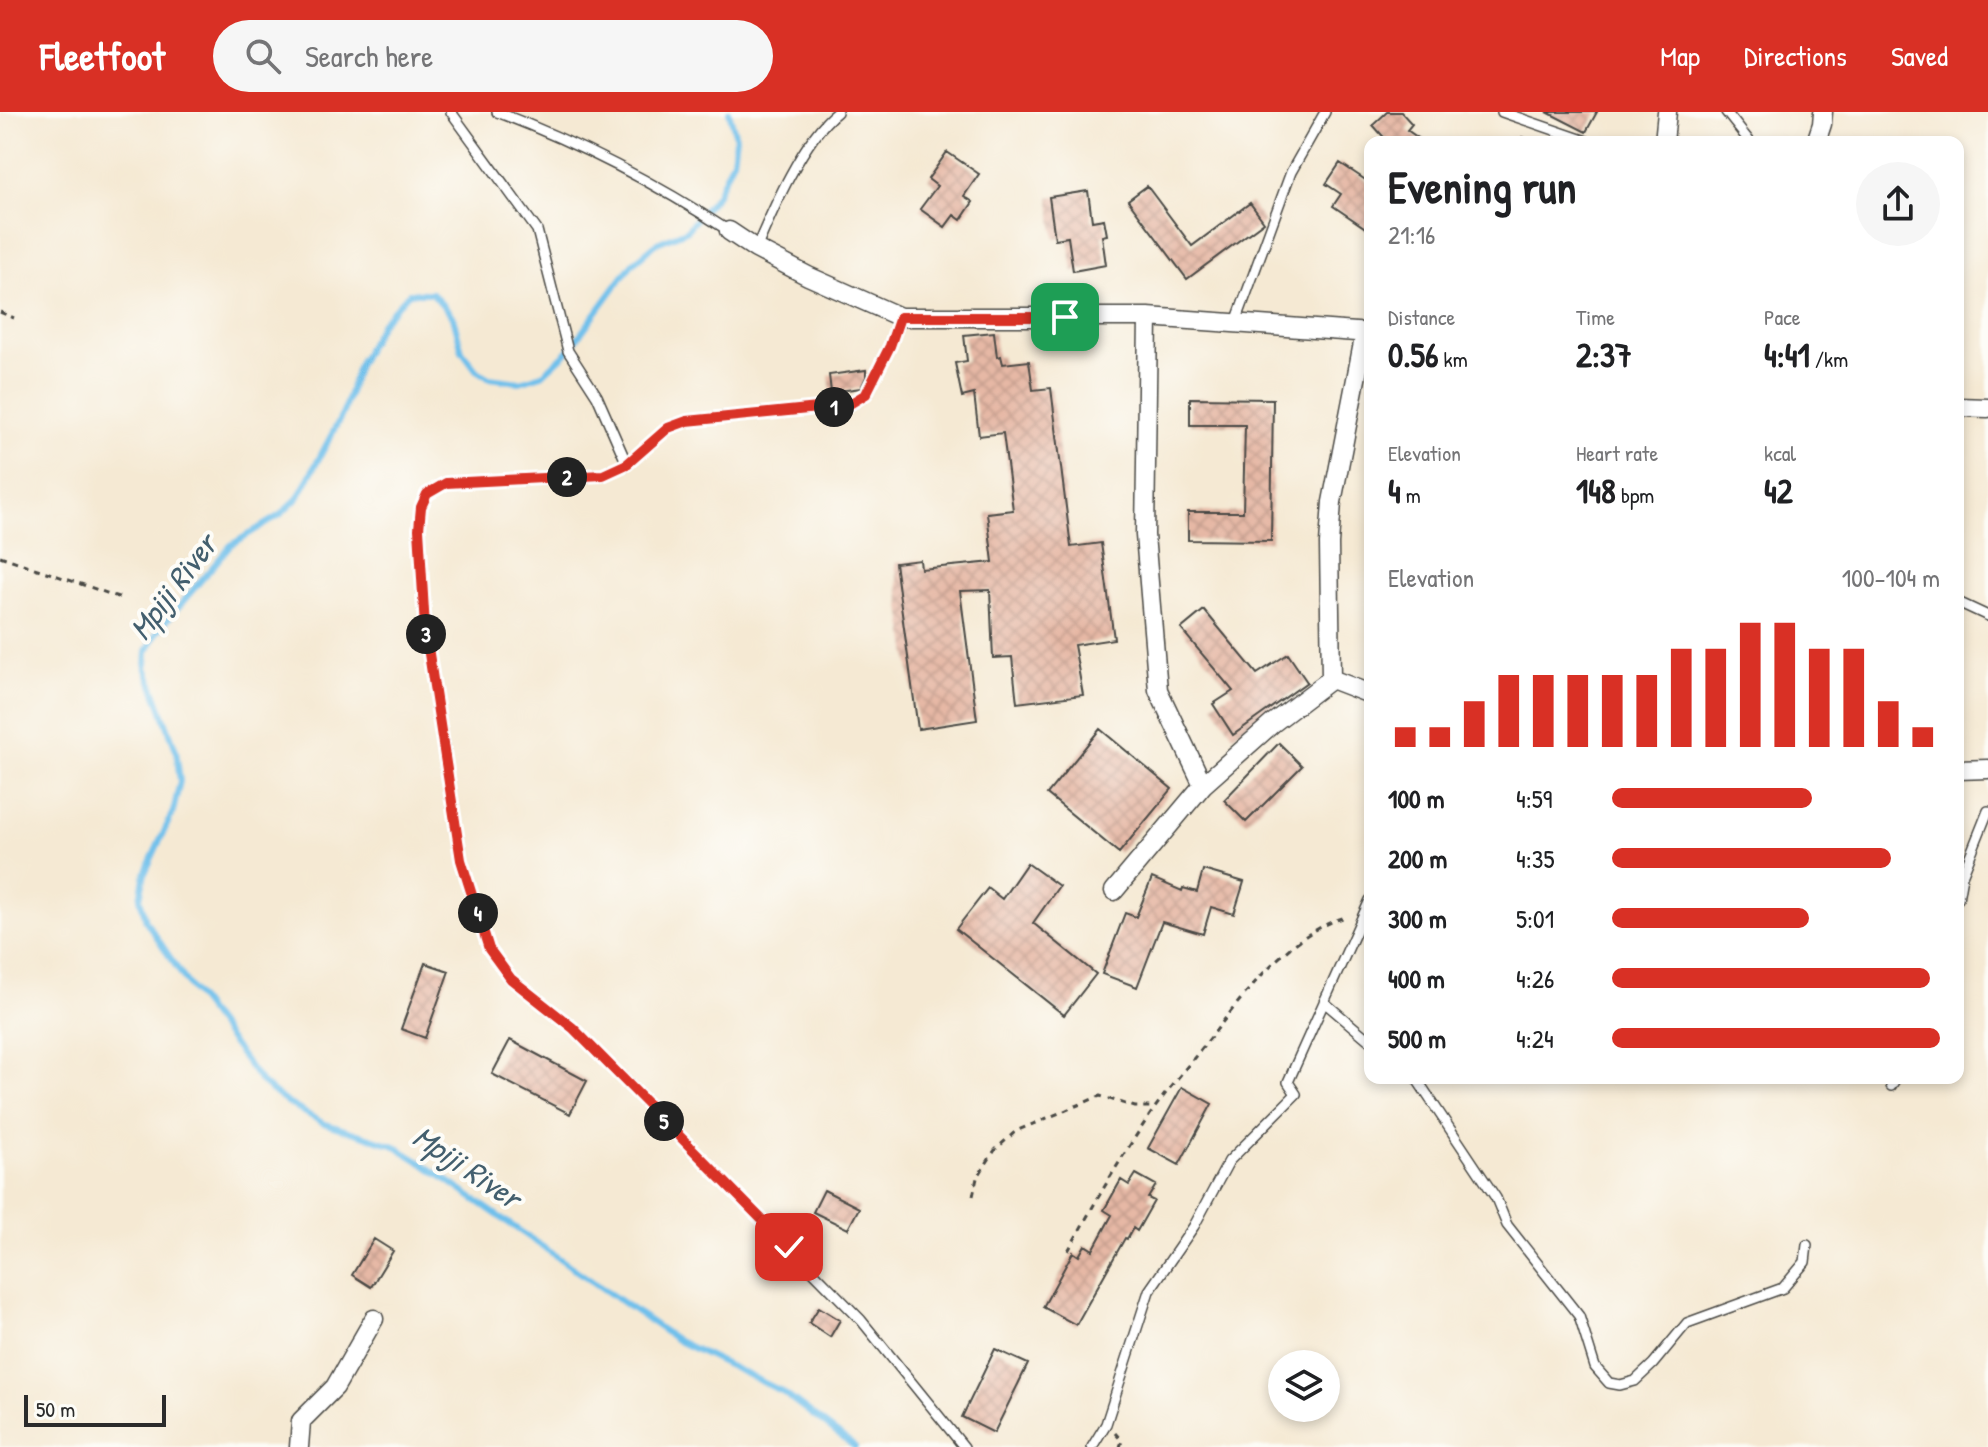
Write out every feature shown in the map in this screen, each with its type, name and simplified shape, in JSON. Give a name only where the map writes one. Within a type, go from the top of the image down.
[{"type":"street","points":[[1665,136],[1667,112]]},
{"type":"street","points":[[1818,136],[1823,112]]},
{"type":"street","points":[[729,231],[808,276],[900,317],[1148,317],[1364,333]]},
{"type":"street","points":[[1148,317],[1145,535],[1158,690],[1203,785]]},
{"type":"street","points":[[1331,679],[1329,544],[1332,502],[1364,352]]},
{"type":"street","points":[[1964,405],[1988,408]]},
{"type":"street","points":[[1114,891],[1203,785],[1273,723],[1331,679]]},
{"type":"street","points":[[1331,679],[1364,692]]},
{"type":"street","points":[[1964,770],[1988,769]]},
{"type":"street","points":[[299,1447],[301,1421],[335,1387],[374,1319]]},
{"type":"lane","points":[[451,112],[537,230],[568,351],[597,396],[627,464]]},
{"type":"lane","points":[[497,112],[559,135],[617,163],[672,193],[729,231]]},
{"type":"lane","points":[[756,249],[799,160],[837,112]]},
{"type":"lane","points":[[1502,112],[1572,136]]},
{"type":"lane","points":[[1726,112],[1745,136]]},
{"type":"lane","points":[[1236,322],[1291,172],[1323,113]]},
{"type":"lane","points":[[900,317],[890,346],[866,394],[848,405],[687,421],[668,428],[627,464],[603,475],[446,483],[427,494],[421,507],[419,529],[425,628],[439,728],[461,860],[489,949],[511,979],[573,1028],[861,1320],[964,1447]]},
{"type":"lane","points":[[1964,605],[1988,616]]},
{"type":"lane","points":[[1964,871],[1988,811]]},
{"type":"lane","points":[[1092,1447],[1106,1424],[1149,1291],[1194,1226],[1229,1161],[1296,1094],[1288,1082],[1364,910]]},
{"type":"lane","points":[[1324,1002],[1364,1036]]},
{"type":"lane","points":[[1420,1084],[1496,1198],[1507,1225],[1579,1316],[1595,1367],[1609,1383],[1620,1385],[1635,1381],[1687,1323],[1783,1288],[1805,1262],[1807,1245]]},
{"type":"path","points":[[0,312],[14,318]]},
{"type":"path","points":[[0,556],[124,599]]},
{"type":"path","points":[[1068,1251],[1109,1178],[1155,1107],[1252,985],[1280,956],[1332,921],[1362,913]]},
{"type":"path","points":[[973,1196],[977,1178],[995,1150],[1016,1131],[1100,1096],[1135,1107],[1155,1107]]},
{"type":"building","points":[[1387,112],[1401,112],[1412,124],[1407,130],[1416,136],[1383,136],[1373,125]]},
{"type":"building","points":[[1547,112],[1597,112],[1586,132]]},
{"type":"building","points":[[947,152],[979,174],[964,196],[973,202],[961,220],[954,215],[945,227],[920,209],[937,186],[928,179]]},
{"type":"building","points":[[1340,163],[1364,179],[1364,227],[1333,206],[1341,194],[1326,184]]},
{"type":"building","points":[[1147,186],[1192,246],[1250,203],[1264,222],[1187,279],[1128,200]]},
{"type":"building","points":[[1088,191],[1092,221],[1104,219],[1107,235],[1102,236],[1106,265],[1073,271],[1068,237],[1055,239],[1049,197]]},
{"type":"building","points":[[994,332],[997,357],[1001,356],[1003,364],[1029,361],[1033,390],[1051,388],[1071,547],[1101,543],[1114,639],[1074,645],[1083,695],[1017,703],[1012,657],[993,658],[990,590],[960,591],[977,720],[918,729],[895,563],[920,560],[921,569],[993,562],[987,513],[1013,510],[1003,433],[979,436],[974,394],[962,397],[955,363],[967,361],[964,335]]},
{"type":"building","points":[[866,370],[861,388],[831,392],[829,375]]},
{"type":"building","points":[[1190,398],[1273,399],[1271,541],[1188,540],[1188,512],[1243,512],[1245,425],[1190,425]]},
{"type":"building","points":[[1204,610],[1257,674],[1288,654],[1307,682],[1233,735],[1213,704],[1233,691],[1181,629]]},
{"type":"building","points":[[1100,729],[1172,789],[1119,853],[1047,794]]},
{"type":"building","points":[[1279,743],[1302,766],[1246,822],[1224,800]]},
{"type":"building","points":[[1027,863],[1059,886],[1033,923],[1096,974],[1064,1015],[956,929],[988,888],[1002,899]]},
{"type":"building","points":[[1203,870],[1244,882],[1234,914],[1211,907],[1203,934],[1162,922],[1137,987],[1102,974],[1125,913],[1136,917],[1152,878],[1182,891],[1183,888],[1197,892]]},
{"type":"building","points":[[425,963],[449,971],[425,1038],[401,1029]]},
{"type":"building","points":[[510,1040],[587,1081],[570,1114],[492,1074]]},
{"type":"building","points":[[1182,1087],[1212,1104],[1179,1165],[1148,1148]]},
{"type":"building","points":[[1136,1174],[1156,1185],[1148,1198],[1154,1201],[1137,1231],[1133,1228],[1125,1238],[1076,1325],[1043,1307],[1073,1252],[1079,1256],[1085,1245],[1093,1250],[1112,1215],[1104,1210],[1121,1180],[1129,1185]]},
{"type":"building","points":[[824,1190],[859,1208],[848,1229],[813,1212]]},
{"type":"building","points":[[374,1239],[393,1251],[371,1287],[352,1275]]},
{"type":"building","points":[[819,1307],[840,1320],[830,1337],[809,1323]]},
{"type":"building","points":[[995,1349],[1028,1364],[994,1433],[962,1417]]},
{"type":"waterway","name":"Mpiji River","points":[[729,112],[736,137],[733,160],[716,196],[686,231],[657,243],[632,264],[568,351],[542,375],[520,382],[489,378],[476,370],[462,351],[453,317],[432,293],[409,293],[382,322],[358,365],[343,413],[298,498],[280,515],[231,545],[158,631],[147,651],[146,667],[176,750],[180,781],[173,812],[145,873],[140,898],[146,921],[191,989],[261,1082],[286,1102],[323,1123],[393,1145],[678,1341],[781,1391],[855,1447]]},
{"type":"route","points":[[789,1247],[573,1028],[511,979],[489,949],[461,860],[439,728],[425,628],[419,529],[421,507],[427,494],[446,483],[603,475],[627,464],[668,428],[687,421],[848,405],[866,394],[890,346],[900,317],[1065,317]]}]
